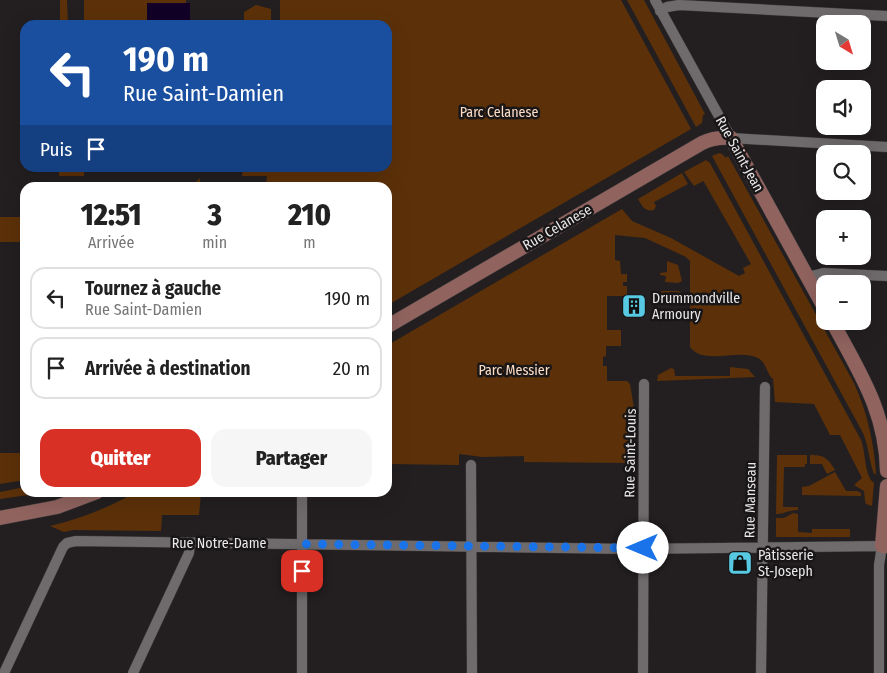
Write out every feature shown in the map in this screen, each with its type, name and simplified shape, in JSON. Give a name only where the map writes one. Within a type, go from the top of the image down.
[{"type":"street","name":"Rue Saint-Jean","points":[[655,0],[816,293]]},
{"type":"street","points":[[660,11],[667,7],[679,5],[887,16]]},
{"type":"street","name":"Rue Celanese","points":[[392,324],[702,143],[713,138],[730,138]]},
{"type":"street","points":[[730,138],[887,147]]},
{"type":"street","points":[[808,278],[823,273],[887,276]]},
{"type":"street","points":[[837,330],[867,387],[882,408],[887,471]]},
{"type":"street","name":"Rue Saint-Louis","points":[[643,673],[644,384]]},
{"type":"street","name":"Rue Manseau","points":[[761,673],[765,387]]},
{"type":"street","points":[[471,465],[472,673]]},
{"type":"street","points":[[879,673],[878,565],[885,546],[887,486]]},
{"type":"street","points":[[0,518],[57,507],[84,497]]},
{"type":"street","points":[[302,497],[302,673]]},
{"type":"street","name":"Rue Notre-Dame","points":[[4,673],[63,547],[67,543],[76,541],[643,548],[885,546]]},
{"type":"street","points":[[133,673],[189,553],[190,543]]},
{"type":"green space","points":[[60,0],[67,0],[68,20],[60,20]]},
{"type":"green space","points":[[84,0],[186,0],[186,3],[147,3],[147,20],[84,20]]},
{"type":"green space","name":"Parc Celanese","points":[[280,0],[621,0],[691,129],[392,303],[392,182],[266,182],[267,176],[242,176],[243,172],[392,172],[392,20],[280,20]]},
{"type":"green space","points":[[627,0],[644,0],[705,114],[703,115],[702,123],[696,127]]},
{"type":"green space","points":[[256,5],[271,9],[271,20],[244,20],[244,12]]},
{"type":"green space","points":[[719,153],[726,158],[728,156],[816,315],[816,330],[825,330],[854,383],[869,427],[874,450],[876,474],[874,474],[872,469],[863,433],[712,156]]},
{"type":"green space","name":"Parc Messier","points":[[706,160],[710,163],[861,440],[868,475],[874,483],[872,506],[866,504],[864,491],[854,485],[862,478],[840,435],[830,435],[814,404],[775,402],[773,379],[758,358],[750,355],[704,355],[696,353],[690,347],[690,261],[686,257],[645,238],[615,235],[615,260],[620,261],[621,274],[627,274],[627,282],[623,282],[623,286],[627,286],[627,296],[607,296],[607,330],[621,330],[621,346],[606,346],[603,366],[607,366],[607,381],[627,381],[630,384],[634,408],[633,462],[524,462],[524,456],[483,457],[459,454],[459,465],[392,464],[392,343],[622,209],[632,221],[671,238],[739,276],[745,273],[743,268],[751,264],[704,182],[694,186],[684,172]]},
{"type":"green space","points":[[59,172],[84,172],[84,176],[59,176]]},
{"type":"green space","points":[[682,173],[688,184],[654,202],[656,206],[654,210],[648,210],[642,206],[638,199]]},
{"type":"green space","points":[[0,217],[20,217],[20,242],[0,242]]},
{"type":"green space","points":[[667,261],[678,265],[682,281],[678,283],[665,282],[666,276],[660,275],[660,273],[667,272]]},
{"type":"green space","points":[[661,291],[681,292],[682,302],[677,303],[677,292],[669,292],[668,304],[660,304]]},
{"type":"green space","points":[[730,367],[748,369],[755,377],[657,381],[658,375],[671,368],[674,369],[675,376],[730,376]]},
{"type":"green space","points":[[0,453],[20,453],[20,481],[0,484]]},
{"type":"green space","points":[[777,455],[807,455],[807,464],[805,464],[805,467],[784,467],[783,507],[798,507],[798,510],[776,514]]},
{"type":"green space","points":[[810,455],[825,458],[835,470],[827,474],[822,464],[810,464]]},
{"type":"green space","points":[[835,472],[846,491],[857,491],[861,493],[861,496],[802,495],[802,487],[809,486]]},
{"type":"green space","points":[[20,488],[20,496],[0,499],[0,492]]},
{"type":"green space","points":[[126,497],[201,497],[199,515],[162,515],[161,531],[73,530],[64,532],[50,526],[72,520]]},
{"type":"green space","points":[[793,513],[798,514],[798,532],[812,533],[812,529],[850,529],[850,537],[776,537],[776,518],[784,518]]},
{"type":"shaded area","points":[[147,3],[190,3],[190,20],[147,20]]},
{"type":"place","name":"Drummondville Armoury","points":[[634,306]]},
{"type":"place","name":"Pâtisserie St-Joseph","points":[[740,563]]},
{"type":"route","points":[[302,571],[301,544],[643,548]]}]
